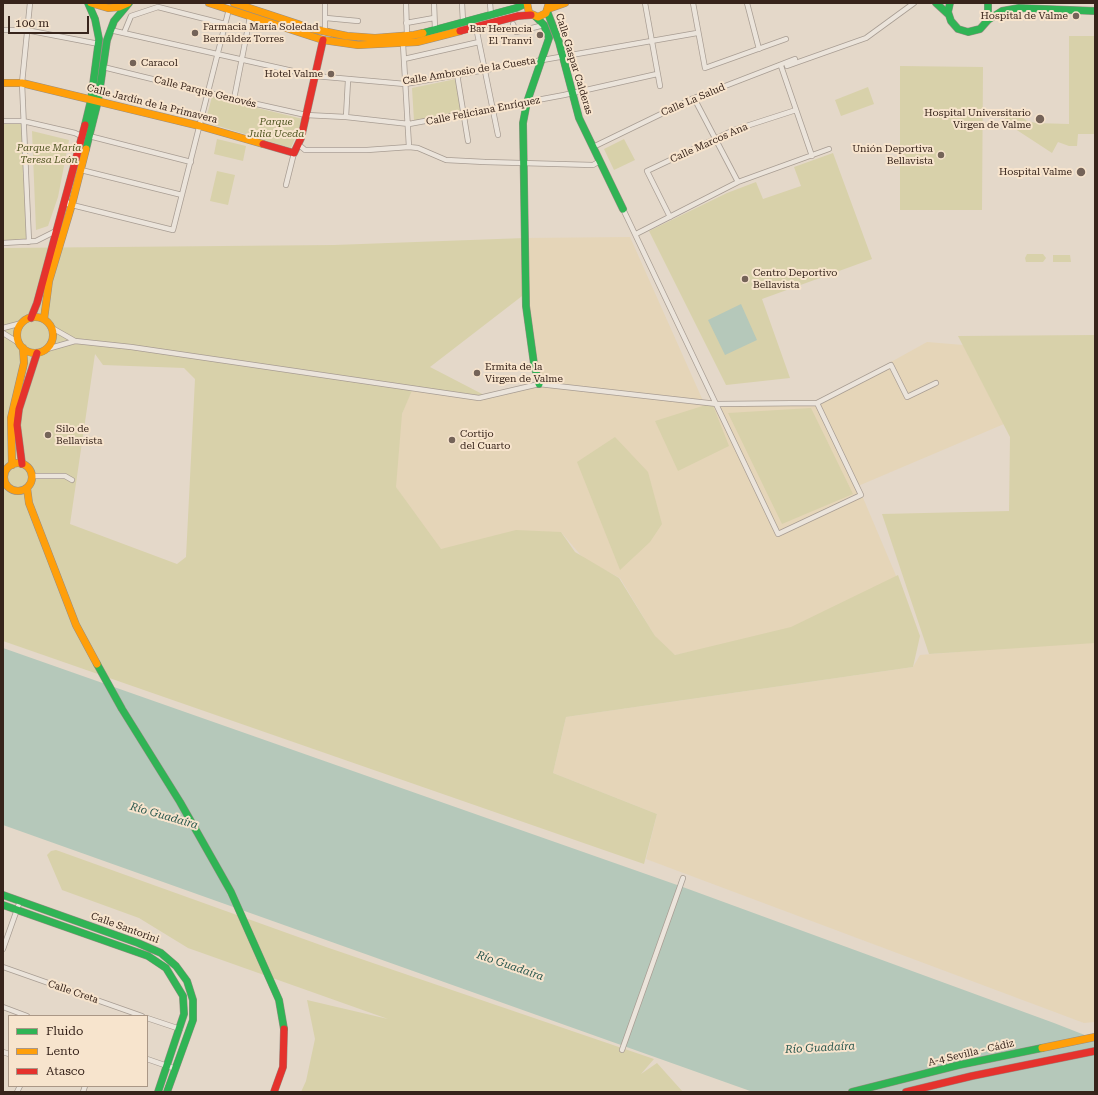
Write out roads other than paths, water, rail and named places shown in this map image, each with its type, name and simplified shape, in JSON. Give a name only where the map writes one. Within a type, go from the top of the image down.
[{"type":"main road","points":[[90,3],[108,8],[119,7],[128,3]]},
{"type":"main road","points":[[44,319],[49,281],[66,226],[89,136],[99,44],[96,19],[90,3]]},
{"type":"main road","points":[[31,318],[37,303],[81,136],[94,101],[103,67],[110,30],[114,21],[128,3]]},
{"type":"main road","points":[[209,3],[322,40],[358,45],[403,44],[518,16],[543,16],[548,8],[565,3]]},
{"type":"main road","points":[[234,3],[325,32],[347,36],[375,38],[407,36],[435,30],[516,8],[527,3],[527,10],[544,24],[549,38],[528,102],[523,123],[526,306],[538,384]]},
{"type":"main road","points":[[936,3],[948,14],[954,26],[965,32],[980,29],[988,20],[1002,11],[1019,8],[1095,11]]},
{"type":"main road","points":[[948,14],[950,3]]},
{"type":"main road","points":[[988,3],[990,12],[988,20]]},
{"type":"main road","name":"Calle Gaspar Calderas","points":[[548,8],[579,118],[623,209]]},
{"type":"main road","points":[[294,153],[306,115],[322,40]]},
{"type":"main road","name":"Calle Jardín de la Primavera","points":[[3,83],[22,83],[200,126],[294,153]]},
{"type":"main road","points":[[12,464],[11,418],[24,363],[18,332],[22,323],[31,318],[44,319],[52,328],[53,339],[47,348],[37,353],[28,352],[21,346]]},
{"type":"main road","points":[[22,464],[18,425],[19,409],[37,353]]},
{"type":"main road","points":[[27,488],[19,491],[11,490],[5,484],[4,472],[12,464],[22,464],[28,468],[32,476],[27,488],[29,503],[76,625],[91,656],[180,802],[231,892],[279,1000],[284,1022],[283,1068],[274,1092]]},
{"type":"main road","points":[[19,491],[29,503]]},
{"type":"main road","name":"Calle Santorini","points":[[3,895],[161,952],[176,966],[187,981],[194,1008],[193,1020],[167,1092]]},
{"type":"main road","name":"Calle Santorini","points":[[3,905],[148,956],[158,962],[172,976],[182,996],[184,1014],[158,1092]]},
{"type":"main road","name":"A-4 Sevilla - Cádiz","points":[[852,1092],[959,1065],[1095,1037]]},
{"type":"main road","points":[[906,1092],[979,1074],[1095,1051]]},
{"type":"street","points":[[29,242],[22,83],[26,30],[30,3]]},
{"type":"street","points":[[325,3],[325,32]]},
{"type":"street","points":[[406,3],[407,36]]},
{"type":"street","points":[[434,3],[435,30]]},
{"type":"street","points":[[462,3],[463,22]]},
{"type":"street","points":[[491,3],[491,15]]},
{"type":"street","points":[[645,3],[660,86]]},
{"type":"street","points":[[693,3],[705,68],[786,39]]},
{"type":"street","points":[[747,3],[759,49]]},
{"type":"street","name":"Calle La Salud","points":[[592,147],[694,98],[866,38],[914,3]]},
{"type":"street","points":[[124,33],[131,16],[158,7],[225,24]]},
{"type":"street","points":[[65,199],[66,203],[173,230],[229,9]]},
{"type":"street","points":[[234,99],[250,17]]},
{"type":"street","points":[[326,18],[358,21]]},
{"type":"street","points":[[406,23],[434,18]]},
{"type":"street","points":[[514,24],[516,32],[544,24]]},
{"type":"street","points":[[476,27],[498,135]]},
{"type":"street","points":[[3,30],[26,30],[99,44]]},
{"type":"street","name":"Calle Ambrosio de la Cuesta","points":[[110,30],[315,76],[406,84],[562,55],[698,33]]},
{"type":"street","points":[[552,36],[556,42],[562,55],[545,56],[552,36]]},
{"type":"street","points":[[404,59],[479,42]]},
{"type":"street","points":[[403,44],[409,124],[409,147]]},
{"type":"street","name":"Calle La Salud","points":[[781,67],[796,59]]},
{"type":"street","name":"Calle Parque Genovés","points":[[103,67],[306,115]]},
{"type":"street","points":[[781,67],[812,156]]},
{"type":"street","points":[[457,74],[468,140]]},
{"type":"street","name":"Calle Feliciana Enríquez","points":[[306,115],[346,117],[409,124],[572,94],[657,74]]},
{"type":"street","points":[[346,117],[348,80]]},
{"type":"street","points":[[694,98],[714,139],[738,182]]},
{"type":"street","name":"Calle Marcos Ana","points":[[670,217],[646,172],[734,130],[796,110]]},
{"type":"street","points":[[3,121],[23,121],[75,133],[81,136]]},
{"type":"street","points":[[89,136],[191,162]]},
{"type":"street","points":[[299,141],[305,150],[312,151],[409,147],[418,148],[446,160],[524,162],[561,165],[593,165],[600,161]]},
{"type":"street","points":[[636,234],[738,182],[829,149]]},
{"type":"street","points":[[286,185],[294,153]]},
{"type":"street","points":[[81,170],[182,195]]},
{"type":"street","points":[[623,209],[778,534],[861,495],[817,403]]},
{"type":"street","points":[[3,243],[29,242],[44,238],[57,230]]},
{"type":"street","points":[[3,328],[22,323]]},
{"type":"street","points":[[52,328],[75,341]]},
{"type":"street","points":[[3,333],[21,346]]},
{"type":"street","points":[[47,348],[75,341],[131,347],[479,398],[538,384],[717,404],[817,403],[891,365],[906,397],[936,383]]},
{"type":"street","points":[[32,476],[65,476],[72,480]]},
{"type":"street","points":[[623,1048],[683,878]]},
{"type":"street","points":[[3,950],[20,901]]},
{"type":"street","name":"Calle Creta","points":[[3,967],[139,1015]]},
{"type":"street","points":[[3,1008],[24,1015]]},
{"type":"street","points":[[148,1018],[180,1029]]},
{"type":"street","points":[[148,1059],[176,1069]]},
{"type":"water","points":[[741,304],[757,340],[725,355],[708,320]]},
{"type":"water","name":"Río Guadaíra","points":[[3,648],[680,886],[1095,1039],[1095,1092],[753,1092],[3,825]]},
{"type":"place","name":"Hospital de Valme","points":[[1076,16]]},
{"type":"place","name":"Farmacia María Soledad Bernáldez Torres","points":[[195,33]]},
{"type":"place","name":"Bar Herencia El Tranvi","points":[[540,35]]},
{"type":"place","name":"Caracol","points":[[133,63]]},
{"type":"place","name":"Hotel Valme","points":[[331,74]]},
{"type":"place","name":"Hospital Universitario Virgen de Valme","points":[[1040,119]]},
{"type":"place","name":"Unión Deportiva Bellavista","points":[[941,155]]},
{"type":"place","name":"Hospital Valme","points":[[1081,172]]},
{"type":"place","name":"Centro Deportivo Bellavista","points":[[745,279]]},
{"type":"place","name":"Ermita de la Virgen de Valme","points":[[477,373]]},
{"type":"place","name":"Silo de Bellavista","points":[[48,435]]},
{"type":"place","name":"Cortijo del Cuarto","points":[[452,440]]},
{"type":"park label","name":"Parque Julia Uceda","points":[[276,128]]},
{"type":"park label","name":"Parque María Teresa León","points":[[49,154]]}]
